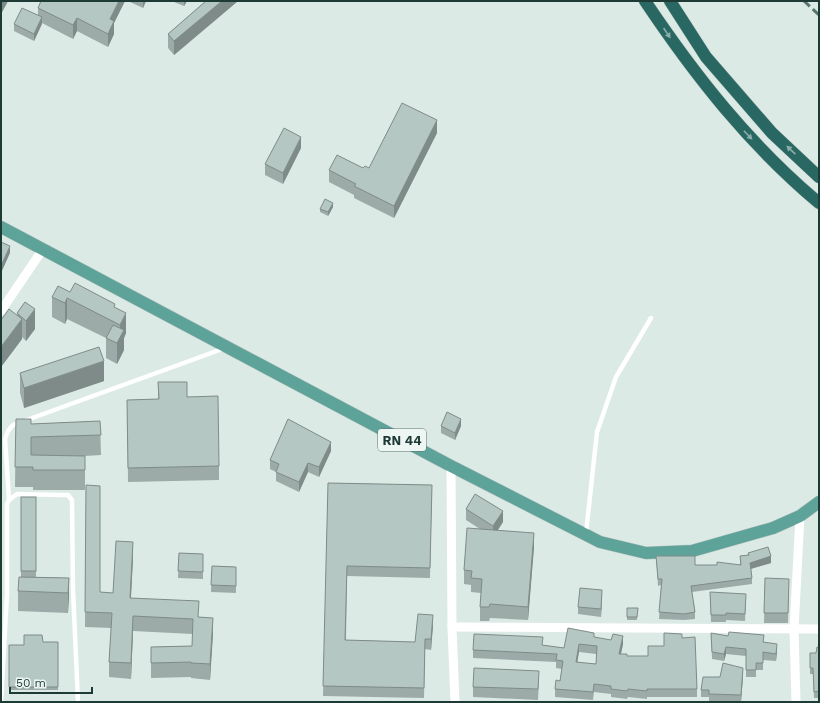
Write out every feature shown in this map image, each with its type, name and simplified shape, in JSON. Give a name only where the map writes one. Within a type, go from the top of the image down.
[{"type":"highway","points":[[645,1],[678,49],[732,118],[790,179],[819,203]]},
{"type":"highway","points":[[670,1],[706,57],[772,133],[819,177]]},
{"type":"main road","name":"RN 44","points":[[1,227],[451,466],[600,542],[646,553],[692,551],[767,530],[800,516],[819,502]]},
{"type":"street","points":[[1,311],[43,250]]},
{"type":"street","points":[[451,466],[452,627],[455,702]]},
{"type":"street","points":[[796,702],[794,629],[800,516]]},
{"type":"street","points":[[452,627],[819,629]]},
{"type":"lane","points":[[586,534],[597,432],[616,377],[651,318]]},
{"type":"lane","points":[[1,702],[7,594],[4,539],[7,504],[9,500],[5,439],[8,431],[13,425],[228,347]]},
{"type":"lane","points":[[9,500],[17,494],[68,495],[72,500],[78,702]]},
{"type":"building","points":[[41,1],[119,1],[110,19],[114,21],[108,34],[77,18],[73,25],[38,8]]},
{"type":"building","points":[[206,1],[222,1],[174,41],[168,34]]},
{"type":"building","points":[[22,8],[42,17],[34,34],[14,24]]},
{"type":"building","points":[[402,103],[437,120],[394,206],[354,186],[356,184],[329,170],[337,155],[363,168],[365,166],[369,168]]},
{"type":"building","points":[[284,128],[301,137],[283,173],[265,164]]},
{"type":"building","points":[[325,199],[333,203],[328,212],[320,209]]},
{"type":"building","points":[[1,242],[10,246],[1,266]]},
{"type":"building","points":[[75,283],[115,304],[114,307],[126,313],[120,325],[67,298],[65,303],[52,297],[58,286],[70,292]]},
{"type":"building","points":[[25,302],[35,309],[26,321],[17,313]]},
{"type":"building","points":[[9,309],[22,319],[1,347],[1,320]]},
{"type":"building","points":[[113,325],[124,330],[117,343],[106,338]]},
{"type":"building","points":[[99,347],[104,361],[24,388],[20,373]]},
{"type":"building","points":[[158,382],[187,382],[187,397],[218,396],[219,466],[128,468],[127,400],[159,399]]},
{"type":"building","points":[[447,412],[461,419],[455,433],[441,426]]},
{"type":"building","points":[[16,419],[31,419],[31,424],[100,421],[101,435],[31,437],[31,455],[85,456],[85,470],[33,470],[33,467],[15,467]]},
{"type":"building","points":[[288,419],[331,442],[319,467],[308,463],[299,482],[276,472],[279,464],[270,460]]},
{"type":"building","points":[[328,483],[432,485],[430,568],[347,566],[345,640],[415,642],[418,614],[433,615],[431,639],[425,639],[424,688],[323,686]]},
{"type":"building","points":[[86,485],[100,486],[100,592],[113,593],[116,541],[133,542],[130,598],[199,601],[198,617],[213,618],[210,664],[191,662],[151,663],[151,647],[192,646],[193,619],[133,616],[131,663],[109,662],[112,613],[85,612]]},
{"type":"building","points":[[475,494],[503,511],[493,526],[466,509]]},
{"type":"building","points":[[21,497],[36,497],[36,571],[21,571]]},
{"type":"building","points":[[467,528],[534,533],[528,607],[490,604],[489,607],[480,607],[482,579],[471,578],[472,571],[464,570]]},
{"type":"building","points":[[768,547],[771,556],[750,563],[752,578],[691,586],[695,612],[684,614],[659,612],[662,579],[658,579],[656,556],[695,556],[695,565],[717,565],[717,562],[741,565],[740,556],[749,555],[748,553]]},
{"type":"building","points":[[179,553],[203,554],[203,572],[178,571]]},
{"type":"building","points":[[212,566],[236,567],[236,586],[211,585]]},
{"type":"building","points":[[19,577],[69,578],[68,593],[18,591]]},
{"type":"building","points":[[765,578],[789,579],[788,613],[764,613]]},
{"type":"building","points":[[580,588],[602,590],[601,609],[578,607]]},
{"type":"building","points":[[710,592],[746,594],[745,614],[726,613],[726,615],[711,615]]},
{"type":"building","points":[[627,608],[638,608],[637,617],[627,617]]},
{"type":"building","points":[[568,628],[594,633],[594,637],[611,640],[613,634],[623,636],[619,654],[627,654],[627,656],[648,656],[648,646],[664,646],[664,633],[682,634],[682,638],[695,637],[697,689],[647,689],[647,691],[628,689],[627,691],[611,689],[611,686],[594,684],[593,692],[555,689],[556,680],[560,681],[563,661],[556,660],[557,654],[473,650],[474,634],[543,637],[542,645],[564,648]],"holes":[[[579,644],[597,646],[596,664],[576,662]]]},
{"type":"building","points":[[729,632],[764,635],[763,642],[777,644],[776,654],[763,652],[763,663],[756,663],[756,670],[746,670],[746,649],[726,647],[724,654],[712,652],[711,633],[728,636]]},
{"type":"building","points":[[24,635],[42,635],[43,642],[58,642],[58,687],[9,687],[9,645],[24,645]]},
{"type":"building","points":[[817,647],[819,647],[819,691],[814,692],[813,668],[810,668],[810,653],[816,653]]},
{"type":"building","points":[[723,663],[743,668],[741,695],[709,694],[709,690],[701,690],[703,677],[720,677]]},
{"type":"building","points":[[474,668],[539,671],[538,689],[473,687]]},
{"type":"railway","points":[[804,1],[819,15]]}]
